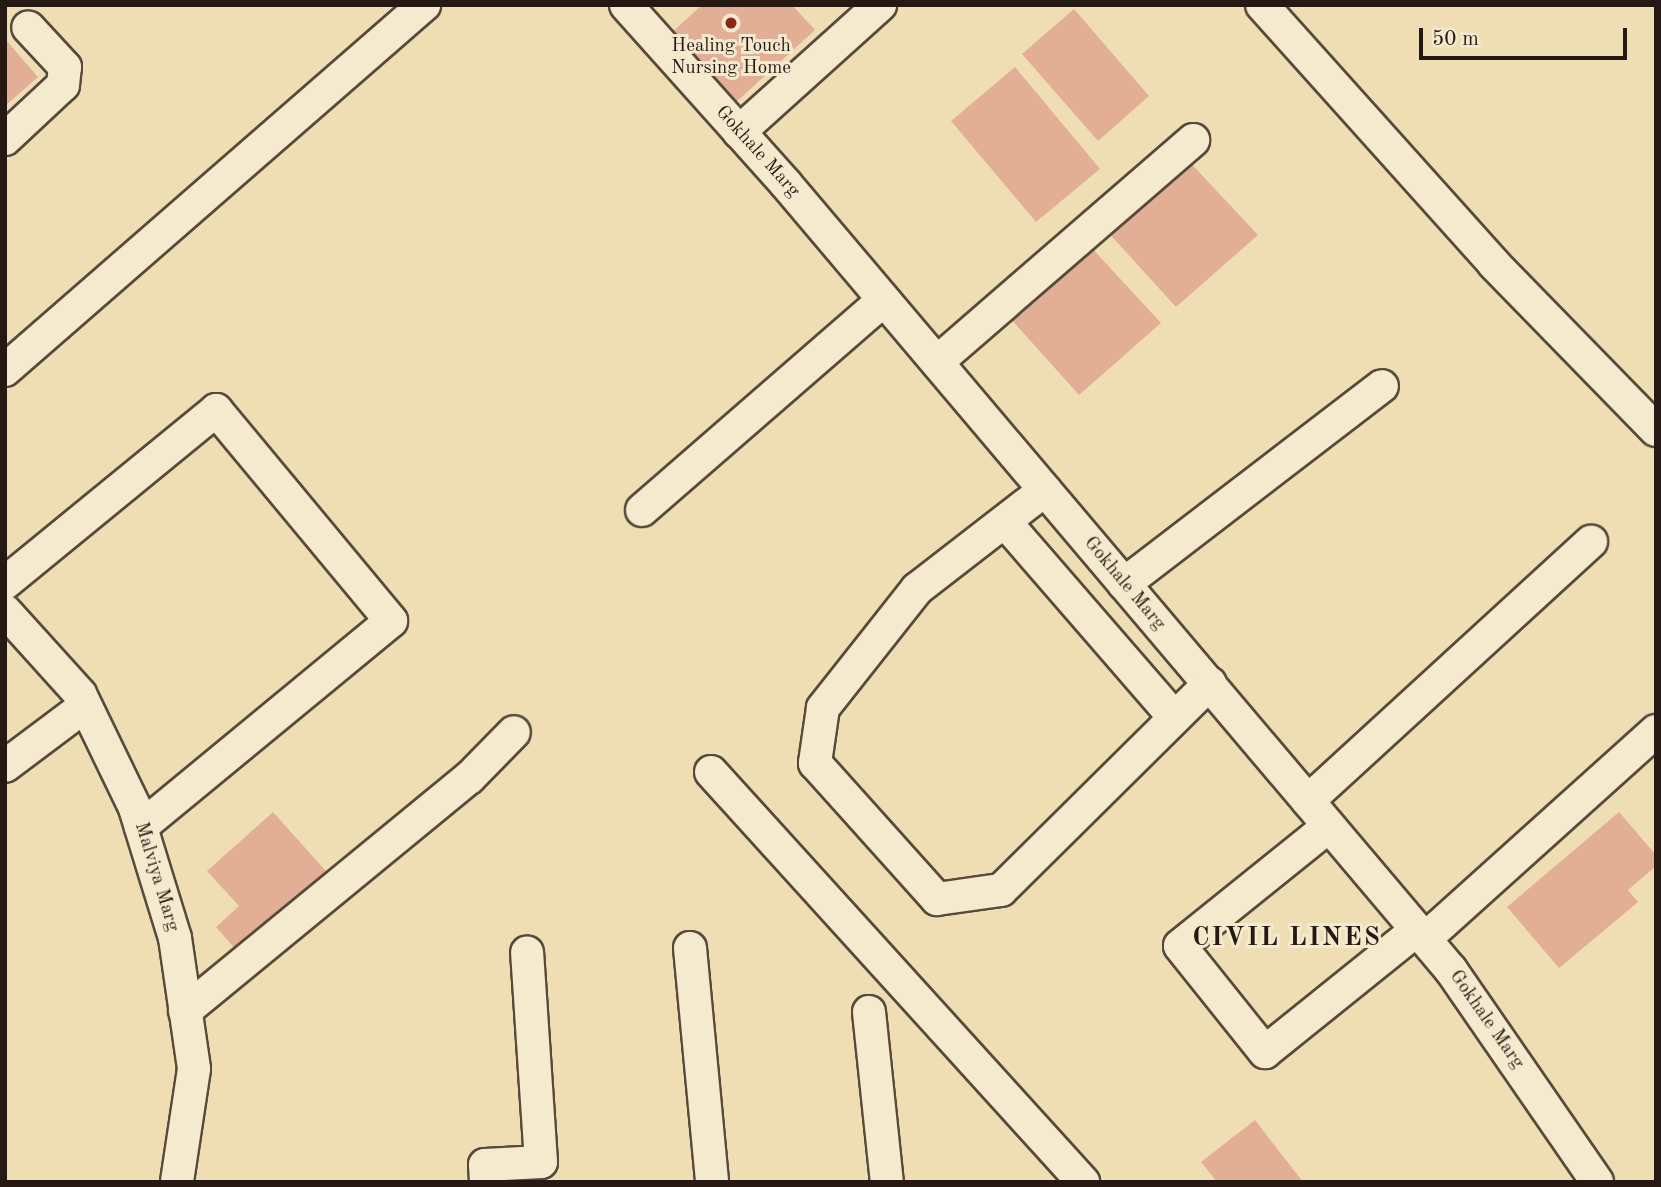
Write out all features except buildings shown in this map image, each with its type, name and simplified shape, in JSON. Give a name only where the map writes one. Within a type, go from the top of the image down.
[{"type":"street","points":[[5,370],[424,5]]},
{"type":"street","name":"Gokhale Marg","points":[[626,5],[884,300],[1421,935],[1597,1182]]},
{"type":"street","points":[[739,132],[880,5]]},
{"type":"street","points":[[1262,5],[1494,264],[1656,430]]},
{"type":"street","points":[[5,139],[63,85],[65,67],[28,27]]},
{"type":"street","points":[[937,362],[1193,140]]},
{"type":"street","points":[[642,510],[884,300]]},
{"type":"street","points":[[1124,584],[1382,386]]},
{"type":"street","points":[[5,583],[216,410],[391,621],[141,827]]},
{"type":"street","points":[[1045,490],[909,600],[823,708],[815,763],[937,899],[1001,890],[1210,683]]},
{"type":"street","points":[[1006,523],[1174,718]]},
{"type":"street","points":[[1308,801],[1591,542]]},
{"type":"street","name":"Malviya Marg","points":[[5,611],[80,694],[141,827],[174,938],[194,1069],[177,1182]]},
{"type":"street","points":[[5,766],[85,706]]},
{"type":"street","points":[[1329,826],[1180,946],[1265,1052],[1421,935],[1656,731]]},
{"type":"street","points":[[185,1011],[469,778],[514,732]]},
{"type":"street","points":[[711,772],[1083,1182]]},
{"type":"street","points":[[690,948],[712,1182]]},
{"type":"street","points":[[486,1182],[485,1165],[541,1162],[527,953]]},
{"type":"street","points":[[869,1012],[887,1182]]},
{"type":"place","name":"Healing Touch Nursing Home","points":[[731,23]]},
{"type":"district","name":"CIVIL LINES","points":[[1287,939]]}]
